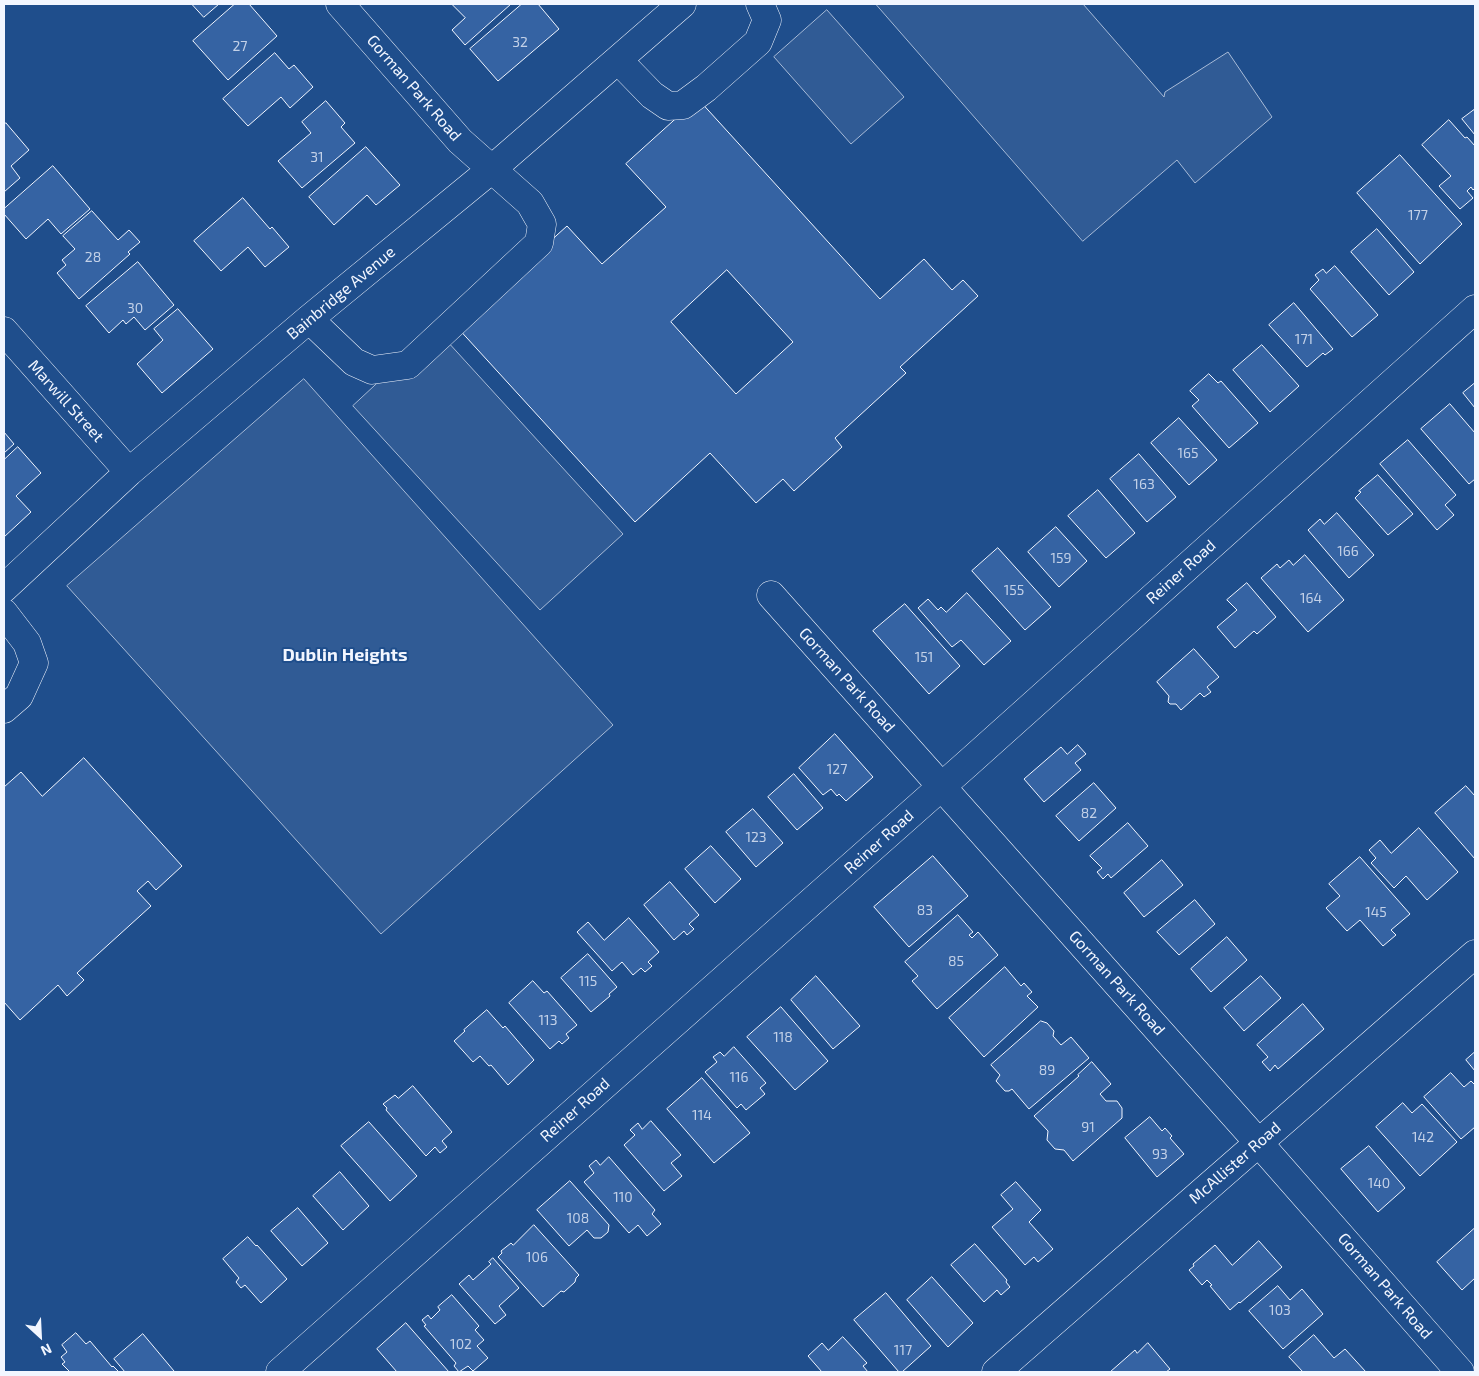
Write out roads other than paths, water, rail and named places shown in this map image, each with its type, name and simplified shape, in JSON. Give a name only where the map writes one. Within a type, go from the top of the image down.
[{"type":"street","name":"Gorman Park Road","points":[[309,319],[354,362],[372,370],[408,365],[539,243],[542,224],[530,203],[460,141],[340,4]]},
{"type":"street","name":"Bainbridge Avenue","points":[[4,588],[129,472],[309,319],[492,169],[682,4]]},
{"type":"street","points":[[618,60],[652,95],[668,106],[683,105],[706,88],[758,42],[767,20],[760,4]]},
{"type":"street","name":"Reiner Road","points":[[280,1372],[942,786],[1475,309]]},
{"type":"street","name":"Marwill Street","points":[[4,331],[129,472]]},
{"type":"street","name":"Gorman Park Road","points":[[771,596],[942,786],[1460,1372]]},
{"type":"street","points":[[4,613],[27,643],[34,663],[19,696],[4,709]]},
{"type":"street","name":"McAllister Road","points":[[996,1372],[1475,954]]},
{"type":"district","name":"Dublin Heights","points":[[345,655]]}]
